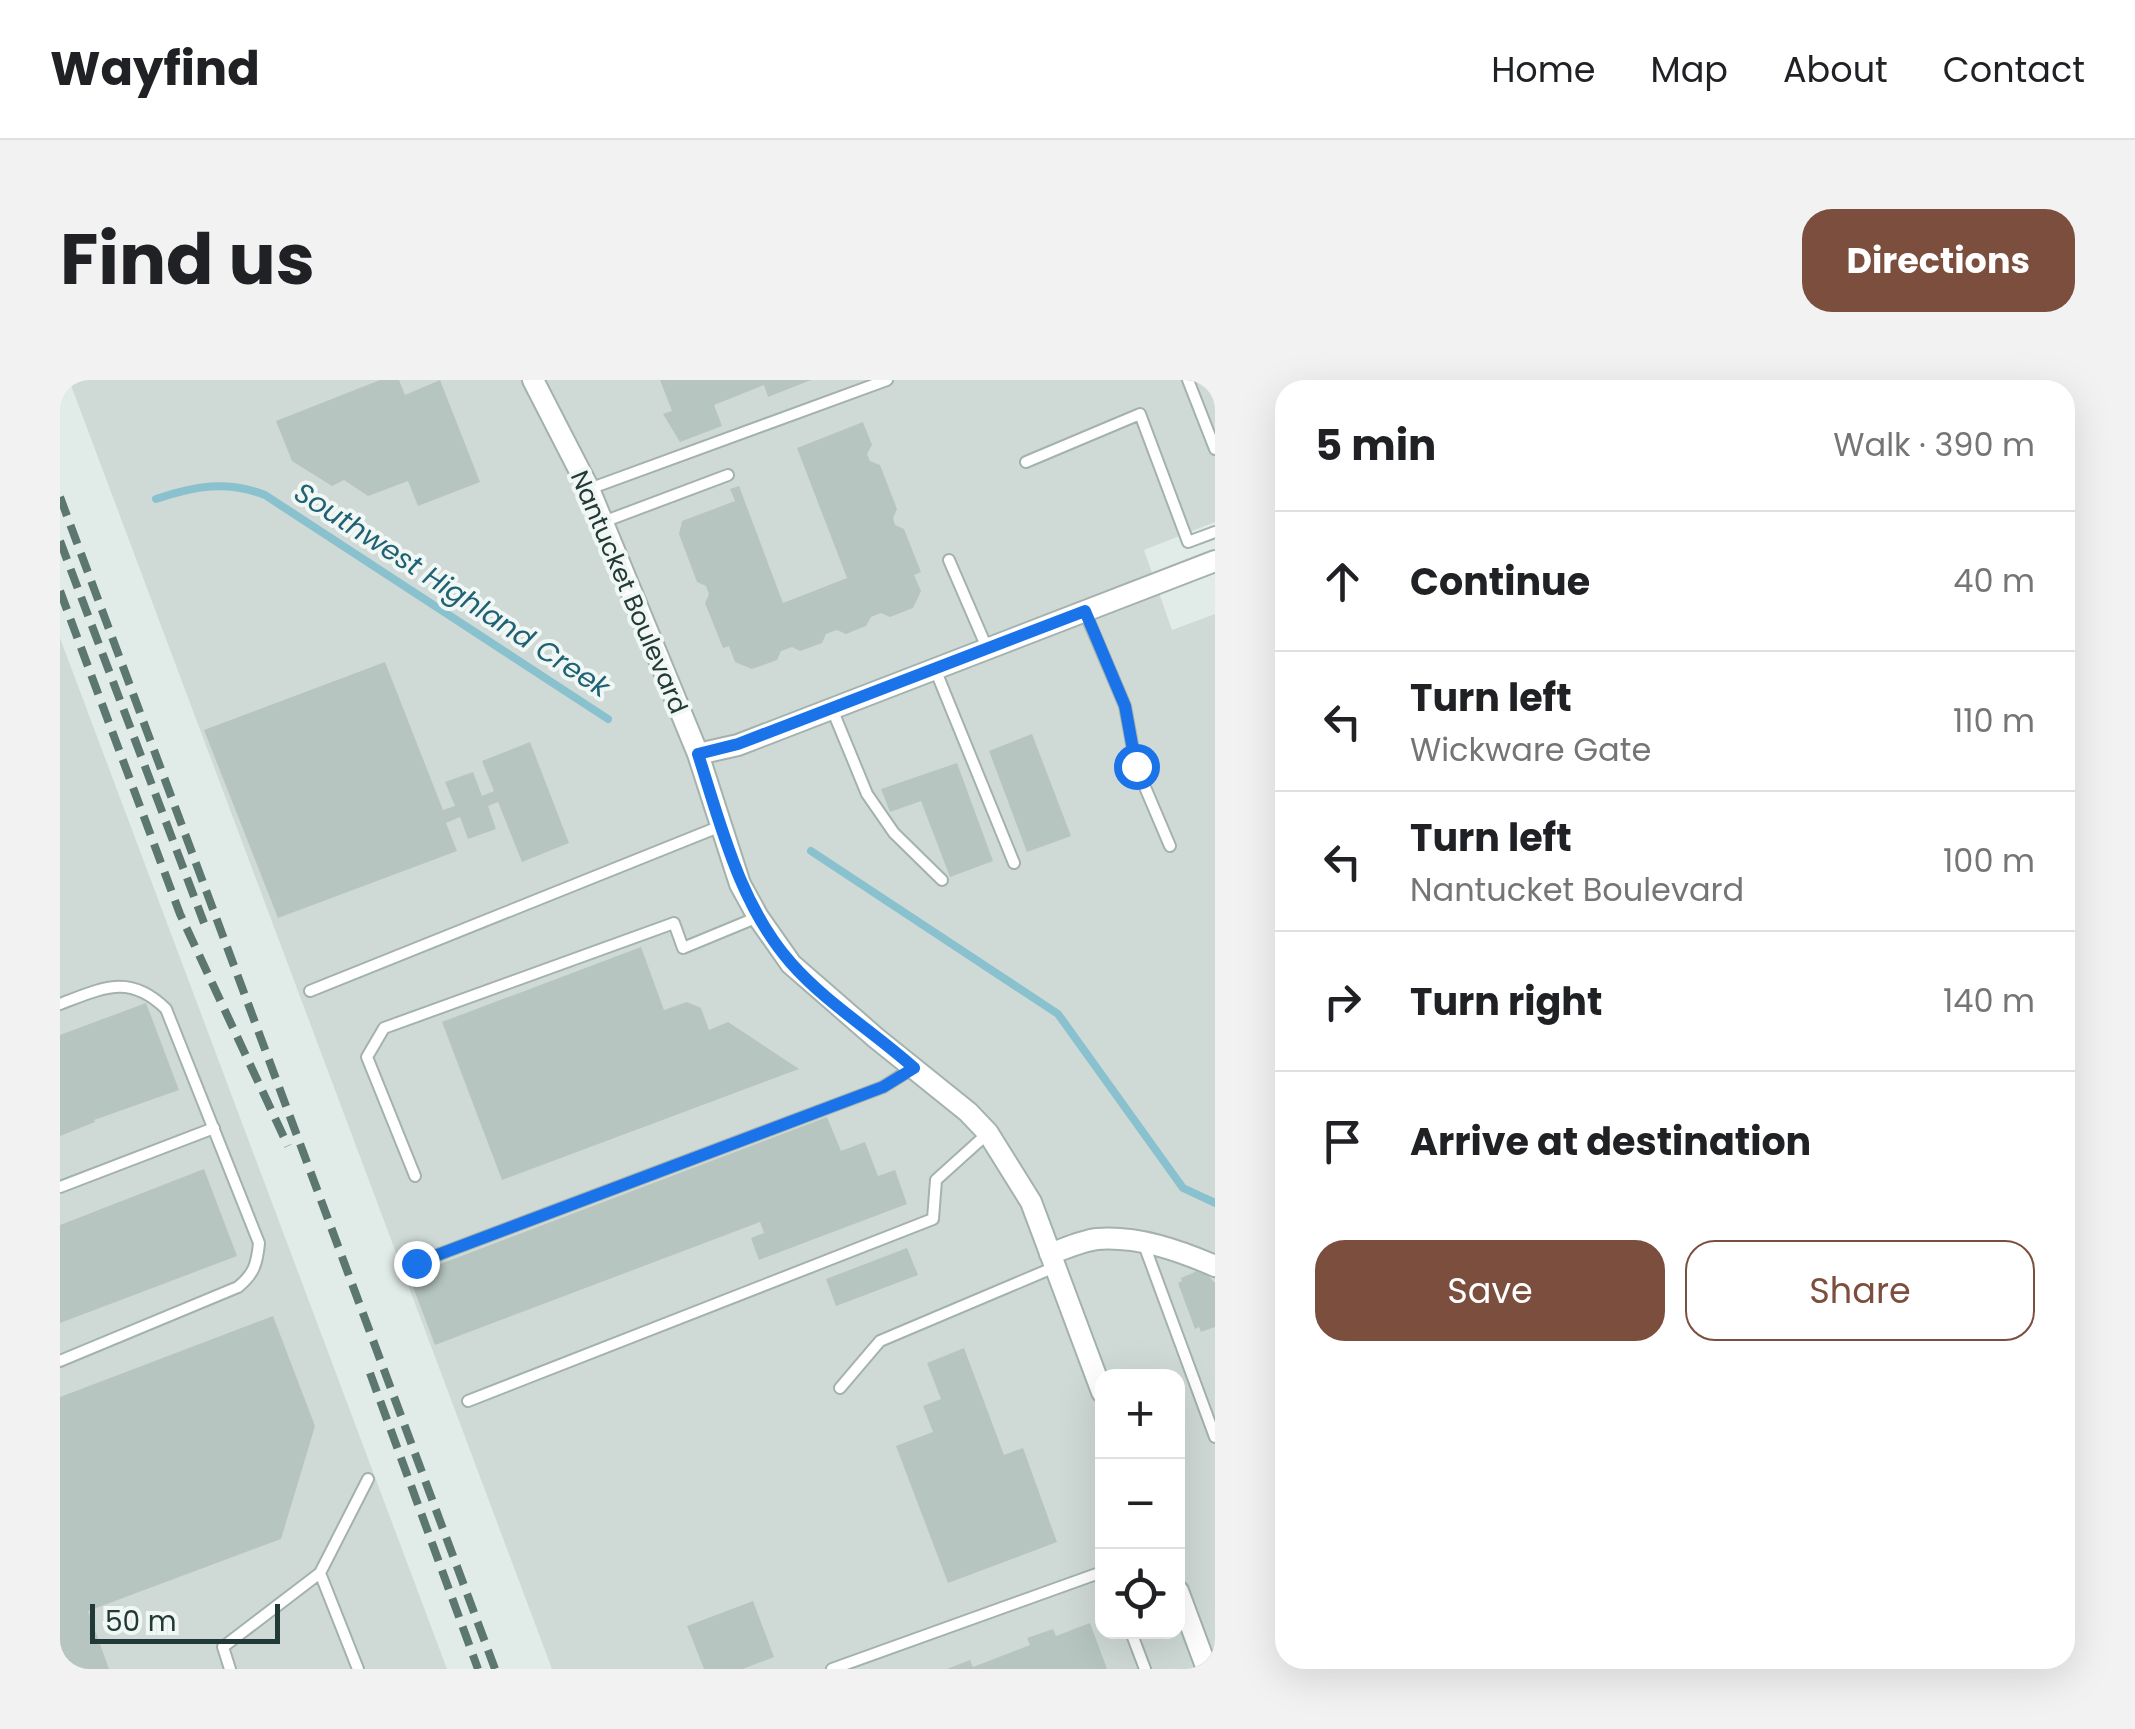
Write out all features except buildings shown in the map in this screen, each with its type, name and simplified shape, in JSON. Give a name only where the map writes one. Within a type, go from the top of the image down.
[{"type":"street","name":"Nantucket Boulevard","points":[[533,380],[589,488],[698,754],[740,884],[758,917],[791,964],[988,1133],[1030,1202],[1095,1374]]},
{"type":"street","points":[[698,754],[738,744],[1206,564]]},
{"type":"street","points":[[1052,1260],[1094,1239],[1143,1242],[1183,1252],[1215,1266]]},
{"type":"street","points":[[1185,1610],[1207,1669]]},
{"type":"lane","points":[[589,488],[887,380]]},
{"type":"lane","points":[[1188,380],[1215,450]]},
{"type":"lane","points":[[1026,462],[1140,414],[1188,542],[1206,564]]},
{"type":"lane","points":[[603,522],[728,475]]},
{"type":"lane","points":[[1188,542],[1215,532]]},
{"type":"lane","points":[[949,560],[987,648]]},
{"type":"lane","points":[[1085,611],[1125,706],[1136,766],[1170,846]]},
{"type":"lane","points":[[934,668],[1014,863]]},
{"type":"lane","points":[[831,708],[867,794],[894,834],[942,880]]},
{"type":"lane","points":[[310,991],[722,825]]},
{"type":"lane","points":[[416,1176],[368,1057],[384,1028],[674,923],[684,948],[758,917]]},
{"type":"lane","points":[[60,1004],[108,986],[142,990],[154,998],[173,1022],[259,1243],[251,1277],[238,1287],[60,1361]]},
{"type":"lane","points":[[416,1263],[883,1087],[914,1068]]},
{"type":"lane","points":[[60,1187],[214,1128]]},
{"type":"lane","points":[[468,1401],[933,1219],[936,1180],[988,1133]]},
{"type":"lane","points":[[1143,1242],[1215,1437]]},
{"type":"lane","points":[[840,1388],[880,1341],[1052,1260]]},
{"type":"lane","points":[[230,1669],[223,1647],[320,1573],[368,1480]]},
{"type":"lane","points":[[320,1573],[358,1669]]},
{"type":"lane","points":[[832,1669],[1095,1575]]},
{"type":"lane","points":[[1134,1639],[1145,1669]]},
{"type":"shaded area","points":[[69,380],[1215,380],[1215,522],[1144,550],[1172,630],[1215,614],[1215,1669],[552,1669]]},
{"type":"shaded area","points":[[60,638],[447,1669],[60,1669]]},
{"type":"waterway","name":"Southwest Highland Creek","points":[[156,499],[210,486],[237,487],[265,495],[608,719]]},
{"type":"waterway","name":"Southwest Highland Creek","points":[[811,851],[1058,1014],[1183,1188],[1215,1203]]},
{"type":"railway","points":[[60,497],[495,1669]]},
{"type":"railway","points":[[60,541],[204,923]]},
{"type":"railway","points":[[60,591],[180,914],[288,1146]]},
{"type":"railway","points":[[370,1373],[478,1669]]},
{"type":"route","points":[[416,1263],[883,1087],[914,1068],[791,964],[758,917],[740,884],[698,754],[738,744],[1085,611],[1125,706],[1136,766]]}]
